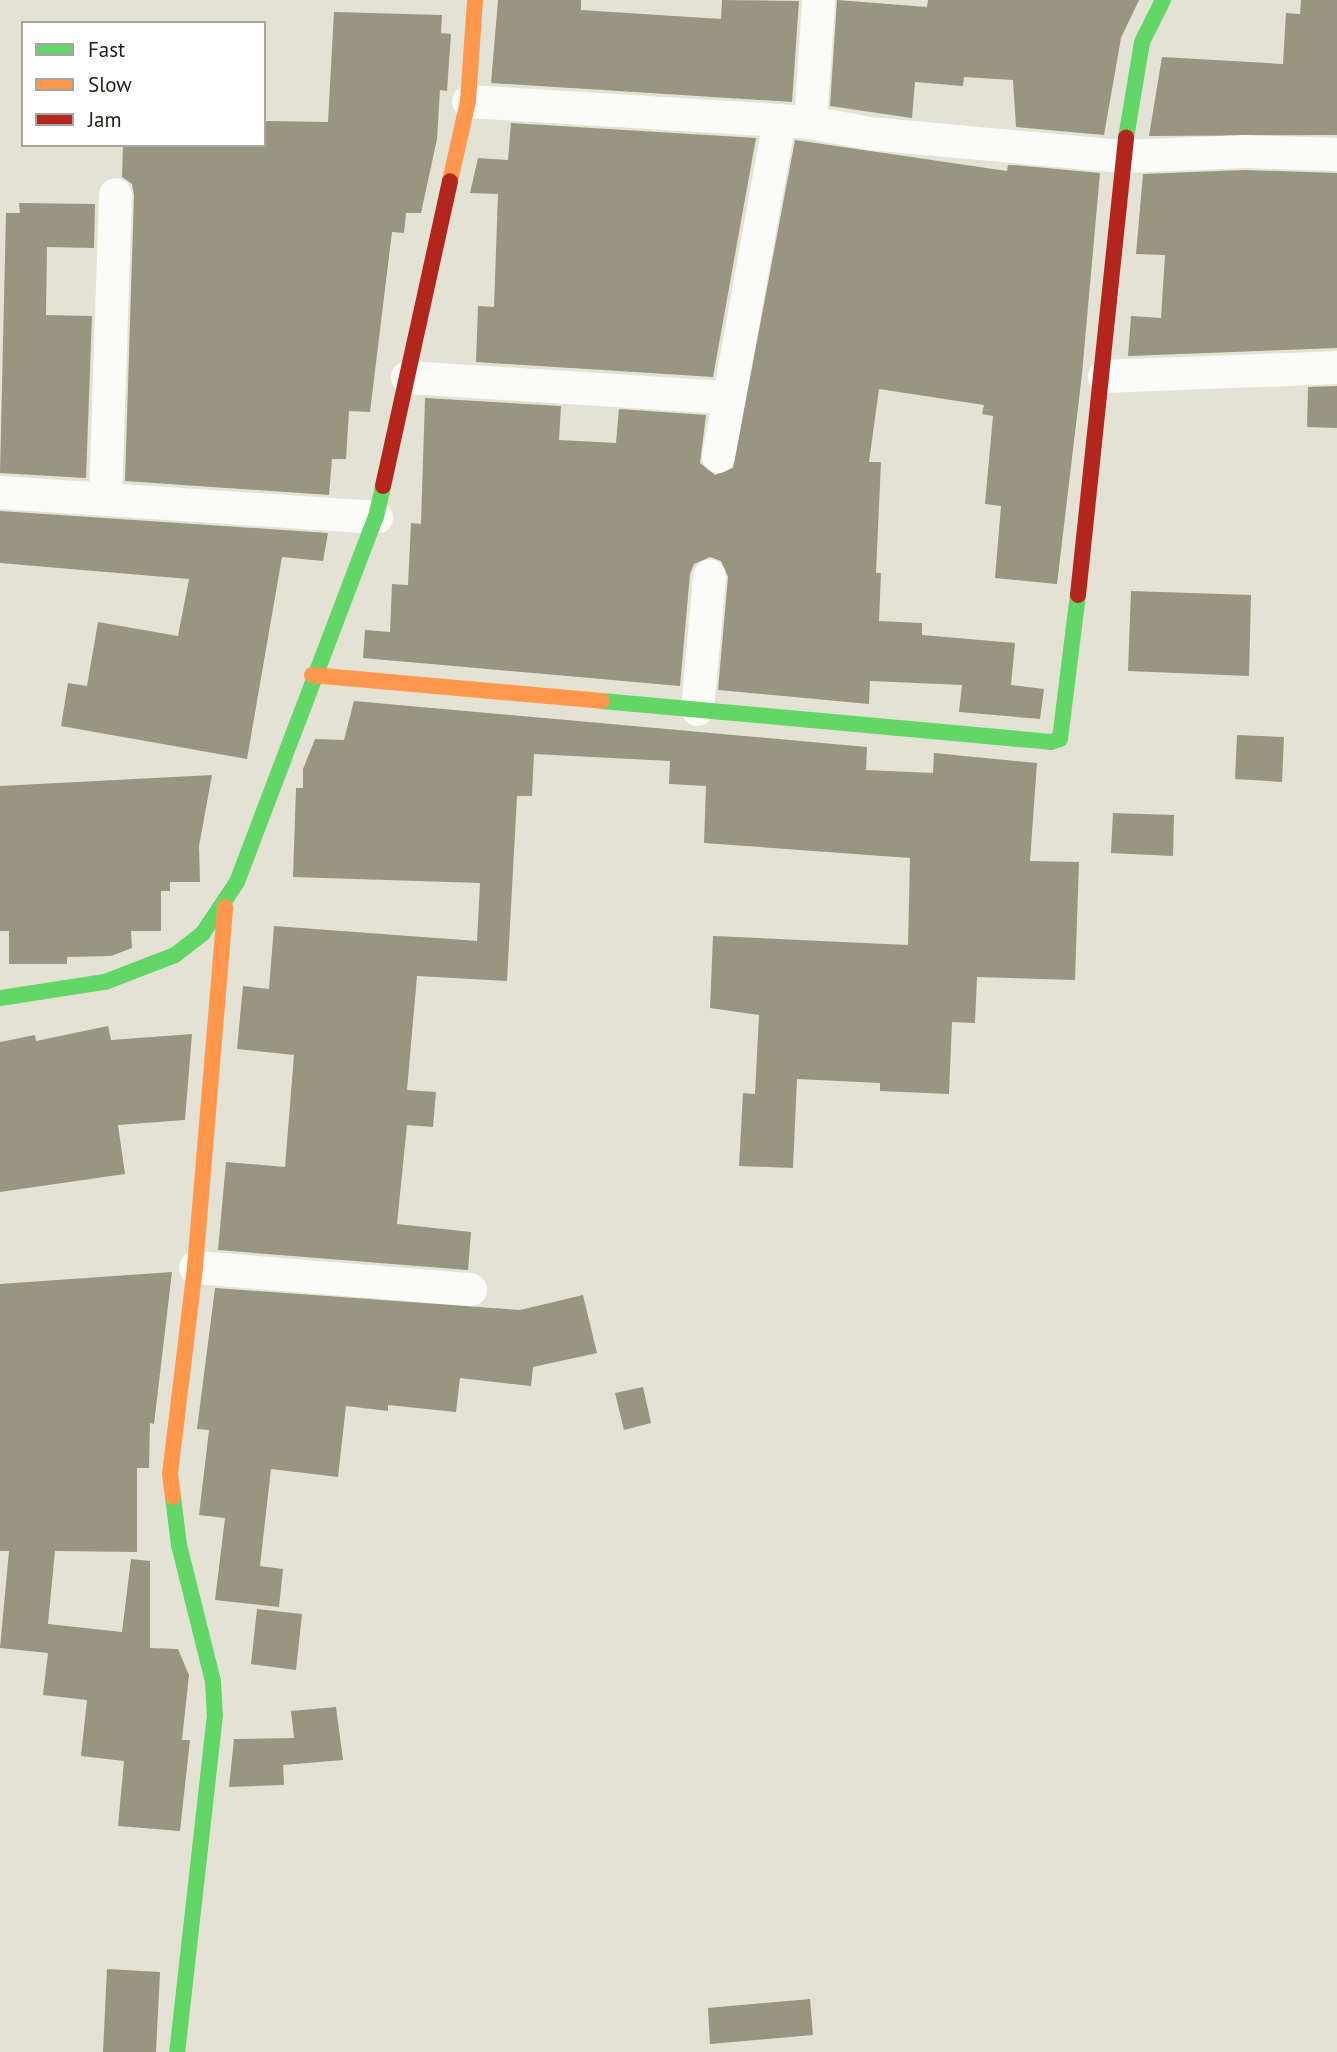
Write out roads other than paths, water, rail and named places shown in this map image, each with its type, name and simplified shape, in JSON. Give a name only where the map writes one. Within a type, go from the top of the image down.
[{"type":"street","points":[[177,2052],[215,1715],[213,1681],[178,1545],[171,1486],[195,1267],[225,907],[312,675],[376,517],[468,101],[475,0]]},
{"type":"street","points":[[718,456],[728,397],[794,121],[818,0]]},
{"type":"street","points":[[312,675],[1051,742],[1060,739],[1104,376],[1124,156],[1142,42],[1163,0]]},
{"type":"street","points":[[468,101],[794,121],[869,133],[1124,156],[1245,150],[1337,154]]},
{"type":"street","points":[[105,497],[115,194]]},
{"type":"street","points":[[1104,376],[1337,367]]},
{"type":"street","points":[[407,377],[728,397]]},
{"type":"street","points":[[0,492],[376,517]]},
{"type":"street","points":[[697,709],[709,576]]},
{"type":"street","points":[[0,998],[105,982],[140,970],[184,948],[225,907]]},
{"type":"street","points":[[195,1267],[470,1289]]}]
